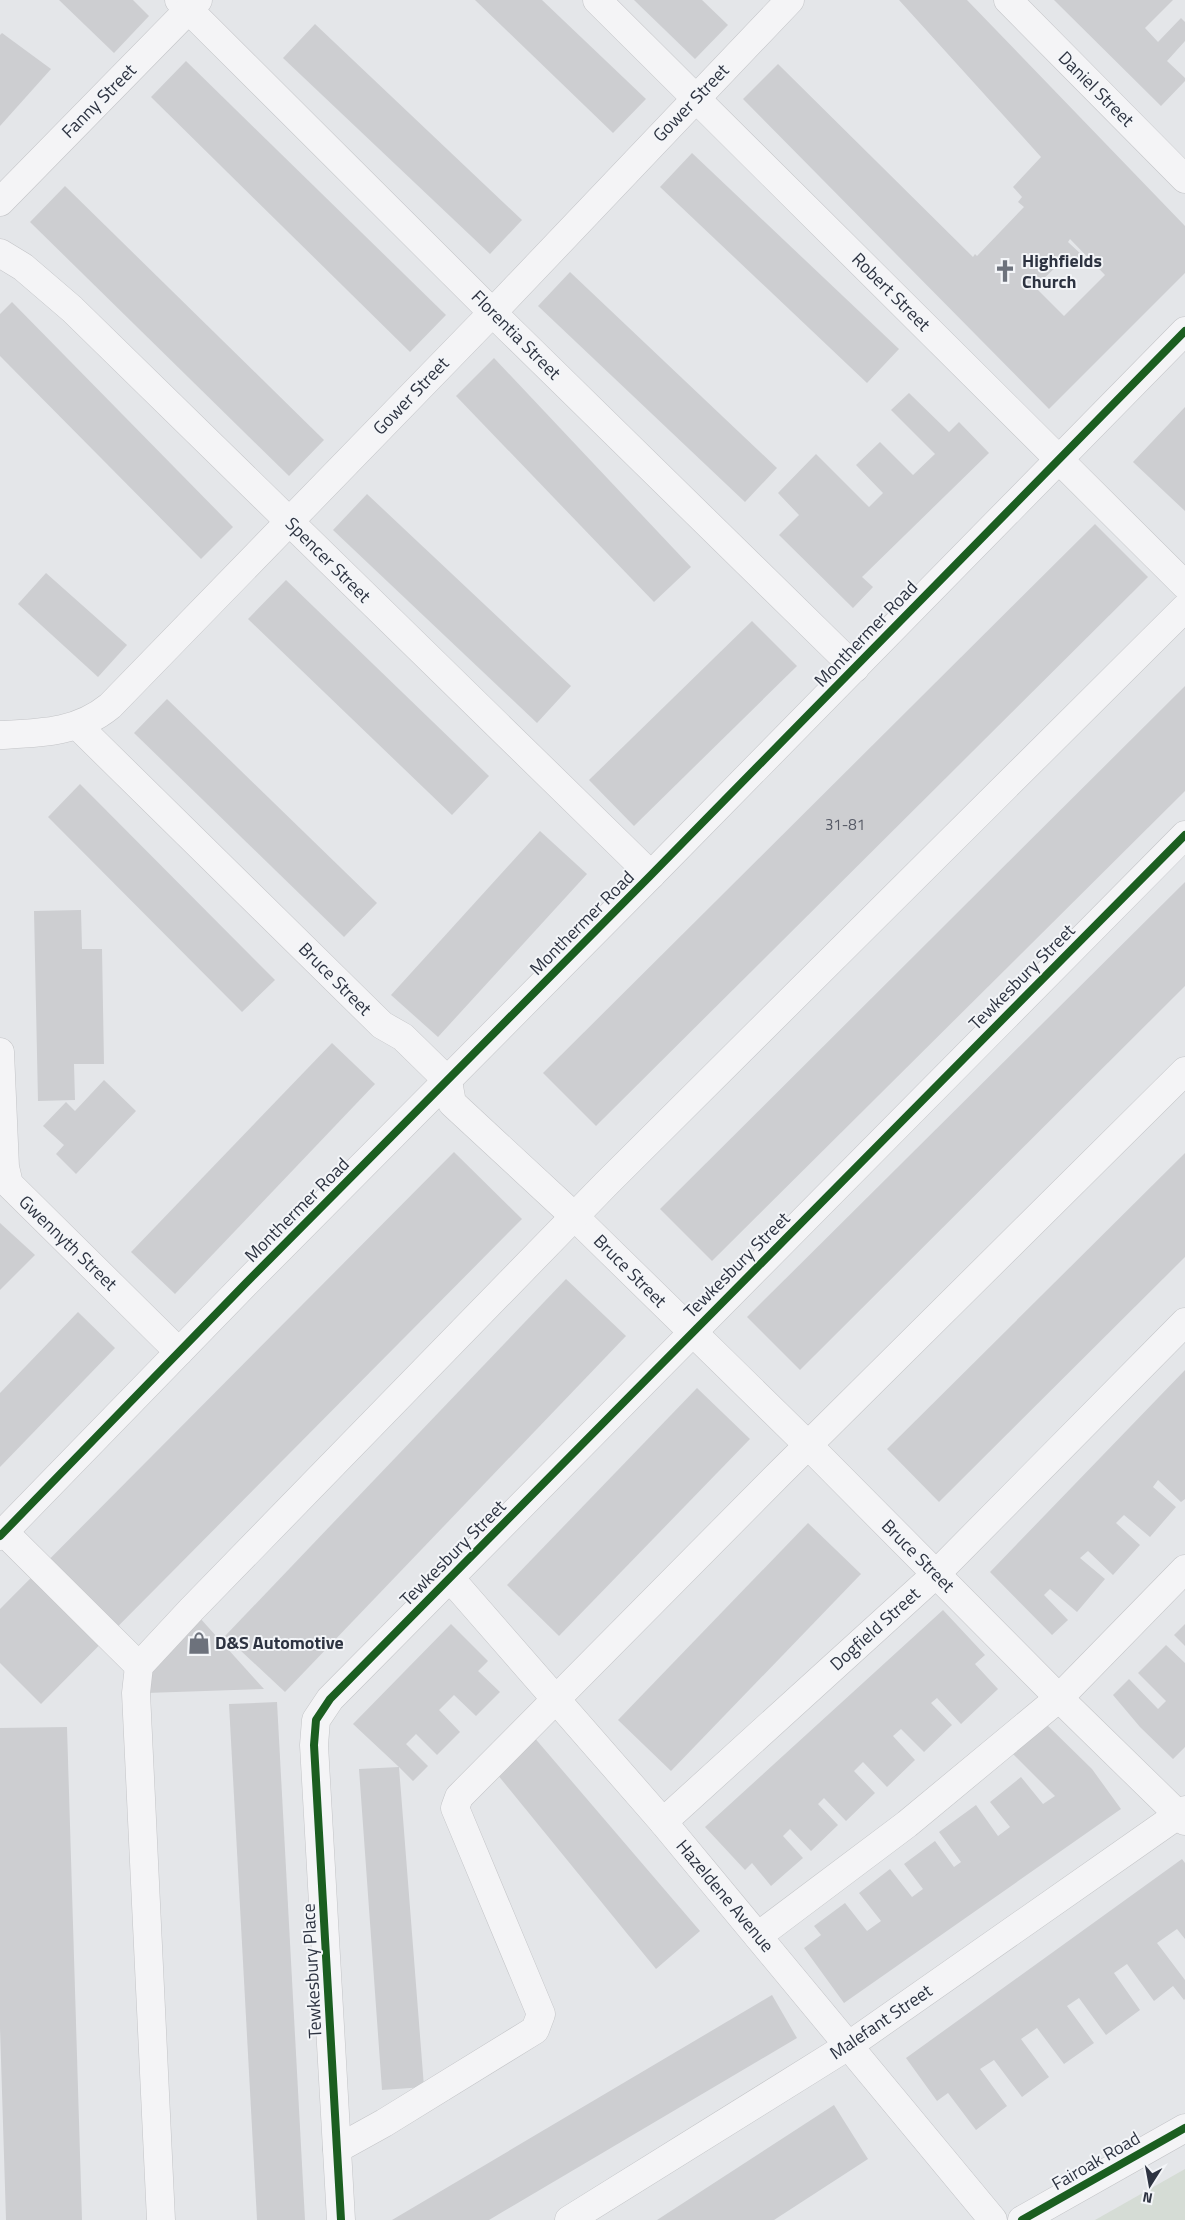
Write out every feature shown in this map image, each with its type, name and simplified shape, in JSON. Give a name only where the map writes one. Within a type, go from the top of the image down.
[{"type":"street","name":"Robert Street","points":[[597,0],[1185,585]]},
{"type":"street","name":"Gower Street","points":[[0,735],[49,732],[78,726],[96,717],[110,706],[493,312],[790,0]]},
{"type":"street","name":"Daniel Street","points":[[1008,0],[1185,179]]},
{"type":"street","name":"Fanny Street","points":[[0,202],[189,3]]},
{"type":"street","name":"Florentia Street","points":[[189,3],[493,312],[855,668]]},
{"type":"street","name":"Spencer Street","points":[[0,253],[23,267],[72,309],[651,875]]},
{"type":"street","name":"Monthermer Road","points":[[2,1534],[1185,331]]},
{"type":"street","points":[[161,2220],[136,1693],[139,1666],[613,1177],[1185,608]]},
{"type":"street","name":"Bruce Street","points":[[78,726],[382,1025],[403,1037],[448,1081],[452,1104],[576,1217],[809,1446],[1058,1698],[1183,1815]]},
{"type":"street","name":"Tewkesbury Street","points":[[316,1720],[330,1699],[691,1332],[1185,835]]},
{"type":"street","name":"Gwennyth Street","points":[[0,1052],[4,1167],[9,1184],[179,1352]]},
{"type":"street","points":[[337,2149],[535,2030],[541,2014],[455,1808],[459,1797],[1185,1071]]},
{"type":"street","name":"Dogfield Street","points":[[663,1822],[936,1574],[1185,1322]]},
{"type":"street","points":[[2,1534],[139,1666]]},
{"type":"street","points":[[758,1936],[907,1824],[1058,1698],[1185,1569]]},
{"type":"street","name":"Hazeldene Avenue","points":[[450,1578],[557,1698],[663,1822],[993,2220]]},
{"type":"street","name":"Tewkesbury Place","points":[[316,1720],[314,1745],[341,2220]]},
{"type":"street","name":"Malefant Street","points":[[568,2220],[848,2046],[1183,1815]]},
{"type":"street","name":"Fairoak Road","points":[[1022,2220],[1185,2128]]},
{"type":"shaded area","points":[[1185,2169],[1185,2220],[1095,2220]]},
{"type":"building","points":[[59,0],[133,0],[149,16],[114,53]]},
{"type":"building","points":[[475,0],[542,0],[646,99],[613,133]]},
{"type":"building","points":[[634,0],[702,0],[728,25],[695,59]]},
{"type":"building","points":[[899,0],[967,0],[1185,226],[1185,273],[1049,409],[743,99],[778,64],[973,257],[975,254],[977,256],[1024,207],[1018,202],[1022,197],[1013,187],[1041,157]],"holes":[[[1070,239],[1105,275],[1064,316],[1035,287],[1061,262],[1068,269],[1083,256],[1068,242]]]},
{"type":"building","points":[[1054,0],[1173,0],[1145,28],[1158,42],[1181,18],[1185,22],[1185,41],[1167,61],[1185,78],[1185,81],[1161,106]]},
{"type":"building","points":[[315,24],[522,220],[490,254],[283,58]]},
{"type":"building","points":[[2,33],[51,69],[0,126],[0,35]]},
{"type":"building","points":[[186,61],[446,315],[410,352],[151,97]]},
{"type":"building","points":[[692,153],[899,349],[867,383],[660,187]]},
{"type":"building","points":[[65,186],[324,440],[289,476],[30,222]]},
{"type":"building","points":[[570,272],[777,468],[745,502],[538,306]]},
{"type":"building","points":[[12,302],[233,527],[201,559],[0,356],[0,314]]},
{"type":"building","points":[[494,358],[691,567],[654,602],[456,396]]},
{"type":"building","points":[[909,393],[949,432],[959,422],[989,453],[862,577],[873,587],[853,608],[779,535],[799,515],[778,493],[816,454],[869,507],[883,493],[856,465],[880,442],[913,475],[935,454],[891,410]]},
{"type":"building","points":[[1185,407],[1185,511],[1133,462]]},
{"type":"building","points":[[367,494],[571,686],[537,723],[333,530]]},
{"type":"building","points":[[1095,524],[1148,577],[596,1126],[543,1073]]},
{"type":"building","points":[[46,573],[127,645],[98,677],[18,604]]},
{"type":"building","points":[[286,580],[489,776],[452,815],[248,619]]},
{"type":"building","points":[[752,621],[797,666],[634,826],[589,780]]},
{"type":"building","points":[[1185,686],[1185,791],[712,1261],[660,1209]]},
{"type":"building","points":[[167,699],[377,903],[344,937],[134,733]]},
{"type":"building","points":[[80,784],[275,980],[242,1012],[48,817]]},
{"type":"building","points":[[540,831],[587,874],[438,1037],[391,995]]},
{"type":"building","points":[[1185,882],[1185,986],[800,1370],[747,1317]]},
{"type":"building","points":[[81,910],[82,949],[102,949],[104,1064],[74,1064],[75,1100],[38,1101],[34,911]]},
{"type":"building","points":[[332,1043],[375,1084],[175,1294],[131,1252]]},
{"type":"building","points":[[104,1080],[136,1111],[76,1174],[56,1154],[64,1145],[43,1126],[66,1102],[75,1111]]},
{"type":"building","points":[[454,1152],[522,1219],[41,1704],[0,1663],[0,1609]]},
{"type":"building","points":[[1185,1153],[1185,1257],[939,1502],[887,1449]]},
{"type":"building","points":[[0,1223],[35,1255],[0,1290]]},
{"type":"building","points":[[566,1279],[626,1336],[285,1692],[225,1636]]},
{"type":"building","points":[[78,1312],[115,1348],[0,1467],[0,1393]]},
{"type":"building","points":[[1185,1370],[1185,1499],[1181,1502],[1158,1480],[1153,1487],[1176,1507],[1150,1537],[1124,1515],[1116,1523],[1140,1545],[1113,1575],[1088,1551],[1080,1558],[1105,1579],[1077,1612],[1050,1589],[1044,1595],[1068,1620],[1052,1635],[990,1572]]},
{"type":"building","points":[[697,1388],[750,1439],[559,1636],[507,1585]]},
{"type":"building","points":[[808,1523],[861,1574],[671,1771],[618,1720]]},
{"type":"building","points":[[943,1610],[985,1655],[975,1664],[998,1689],[961,1724],[937,1698],[931,1703],[952,1725],[924,1752],[901,1729],[893,1736],[915,1760],[887,1787],[863,1762],[854,1771],[875,1793],[846,1821],[824,1798],[818,1804],[838,1825],[811,1851],[790,1829],[783,1836],[803,1858],[771,1886],[752,1863],[745,1870],[705,1827]]},
{"type":"building","name":"D&S Automotive","points":[[199,1617],[264,1689],[146,1693],[151,1669]]},
{"type":"building","points":[[451,1624],[488,1661],[478,1671],[500,1692],[476,1716],[454,1695],[439,1710],[460,1732],[437,1755],[416,1734],[406,1744],[428,1766],[413,1781],[353,1724]]},
{"type":"building","points":[[1185,1624],[1185,1646],[1174,1635]]},
{"type":"building","points":[[1166,1645],[1185,1663],[1185,1747],[1173,1759],[1140,1727],[1113,1695],[1129,1679],[1158,1709],[1166,1701],[1138,1673]]},
{"type":"building","points":[[277,1702],[305,2220],[257,2220],[229,1704]]},
{"type":"building","points":[[1044,1722],[1092,1769],[1121,1809],[844,2003],[804,1948],[821,1935],[814,1926],[845,1903],[867,1931],[881,1921],[859,1893],[890,1869],[912,1897],[923,1889],[904,1864],[935,1841],[954,1867],[961,1862],[939,1832],[976,1805],[998,1836],[1010,1827],[990,1802],[1021,1777],[1043,1804],[1055,1796],[1012,1753]]},
{"type":"building","points":[[67,1727],[82,2220],[6,2220],[0,2028],[0,1728]]},
{"type":"building","points":[[533,1736],[700,1931],[656,1969],[497,1774]]},
{"type":"building","points":[[399,1767],[424,2087],[382,2090],[359,1769]]},
{"type":"building","points":[[1182,1859],[1185,1863],[1185,1939],[1177,1929],[1157,1943],[1185,1980],[1184,2000],[1173,1986],[1154,2001],[1127,1964],[1114,1973],[1140,2010],[1106,2035],[1079,1998],[1067,2006],[1094,2043],[1064,2064],[1037,2028],[1021,2039],[1049,2077],[1022,2097],[994,2060],[980,2069],[1007,2106],[976,2130],[948,2093],[937,2101],[906,2058]]},
{"type":"building","points":[[772,1995],[797,2038],[489,2220],[392,2220]]},
{"type":"building","points":[[834,2105],[868,2159],[774,2220],[657,2220]]},
{"type":"cycle path","points":[[0,1536],[246,1283],[651,875],[1185,331]]},
{"type":"cycle path","points":[[341,2220],[314,1745],[316,1720],[330,1699],[1185,835]]},
{"type":"cycle path","points":[[1022,2220],[1185,2128]]},
{"type":"place","name":"Highfields Church","points":[[1005,271]]},
{"type":"place","name":"D&S Automotive","points":[[199,1643]]}]
